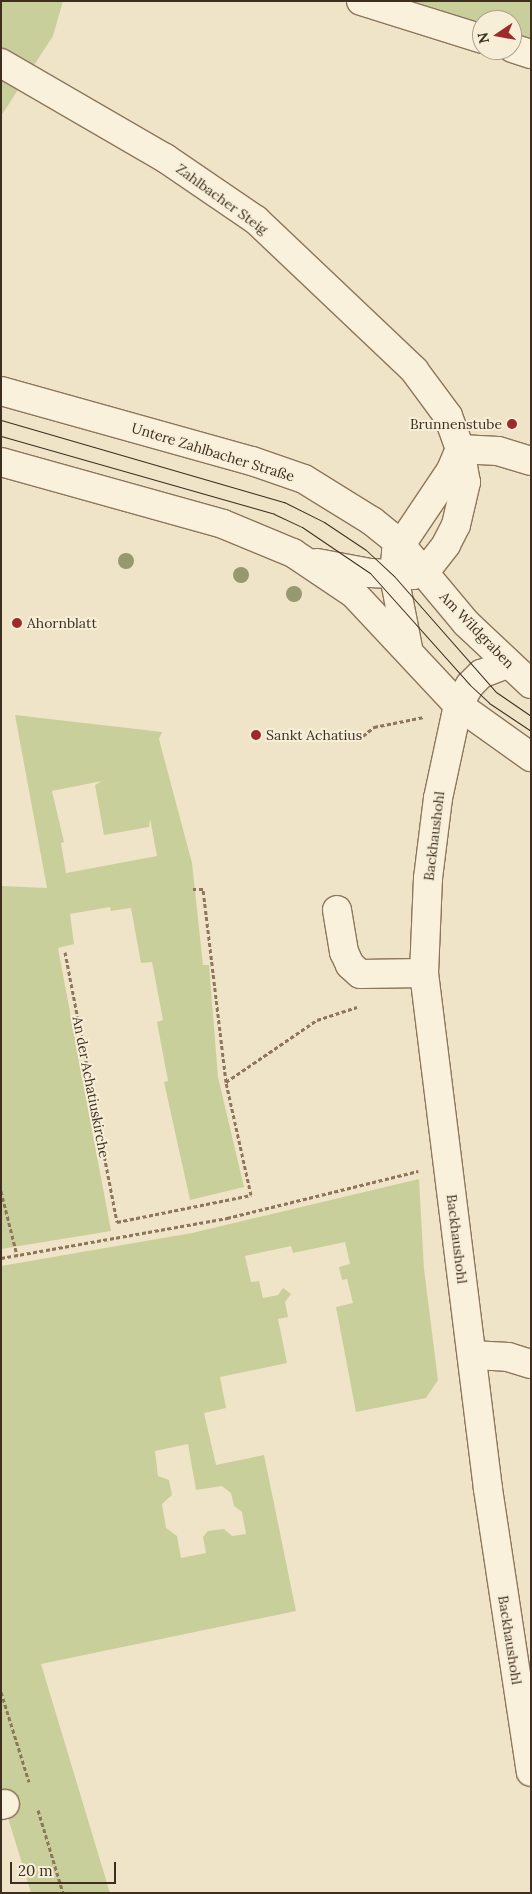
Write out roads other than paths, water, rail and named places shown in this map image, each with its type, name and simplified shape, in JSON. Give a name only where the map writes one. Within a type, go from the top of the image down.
[{"type":"street","points":[[361,1],[472,36]]},
{"type":"street","name":"Zahlbacher Steig","points":[[1,63],[165,158],[256,220],[414,370],[448,416],[460,449],[466,482],[462,507],[446,545],[424,573]]},
{"type":"street","name":"Untere Zahlbacher Straße","points":[[1,391],[252,460],[304,479],[372,521],[400,544],[424,573]]},
{"type":"street","points":[[408,648],[394,576],[394,562],[400,544],[447,477],[460,449],[498,451],[531,461]]},
{"type":"street","points":[[1,462],[223,524],[267,541],[304,560],[354,594],[408,648],[458,705],[531,758]]},
{"type":"street","points":[[304,560],[394,576],[424,573]]},
{"type":"street","name":"Am Wildgraben","points":[[424,573],[506,664],[531,684]]},
{"type":"street","name":"Backhaushohl","points":[[506,664],[481,674],[470,685],[458,705],[438,798],[428,878],[424,973],[496,1548],[531,1772]]},
{"type":"street","points":[[337,910],[344,952],[350,965],[360,974],[424,973]]},
{"type":"street","points":[[472,1355],[508,1357],[531,1364]]},
{"type":"tram line","points":[[1,420],[284,502],[324,522],[366,550],[394,576],[496,692],[531,716]]},
{"type":"tram line","points":[[1,436],[274,514],[302,527],[370,573],[470,685],[489,703],[531,731]]},
{"type":"place","name":"Brunnenstube","points":[[512,424]]},
{"type":"place","name":"Ahornblatt","points":[[17,623]]},
{"type":"place","name":"Sankt Achatius","points":[[256,735]]}]
